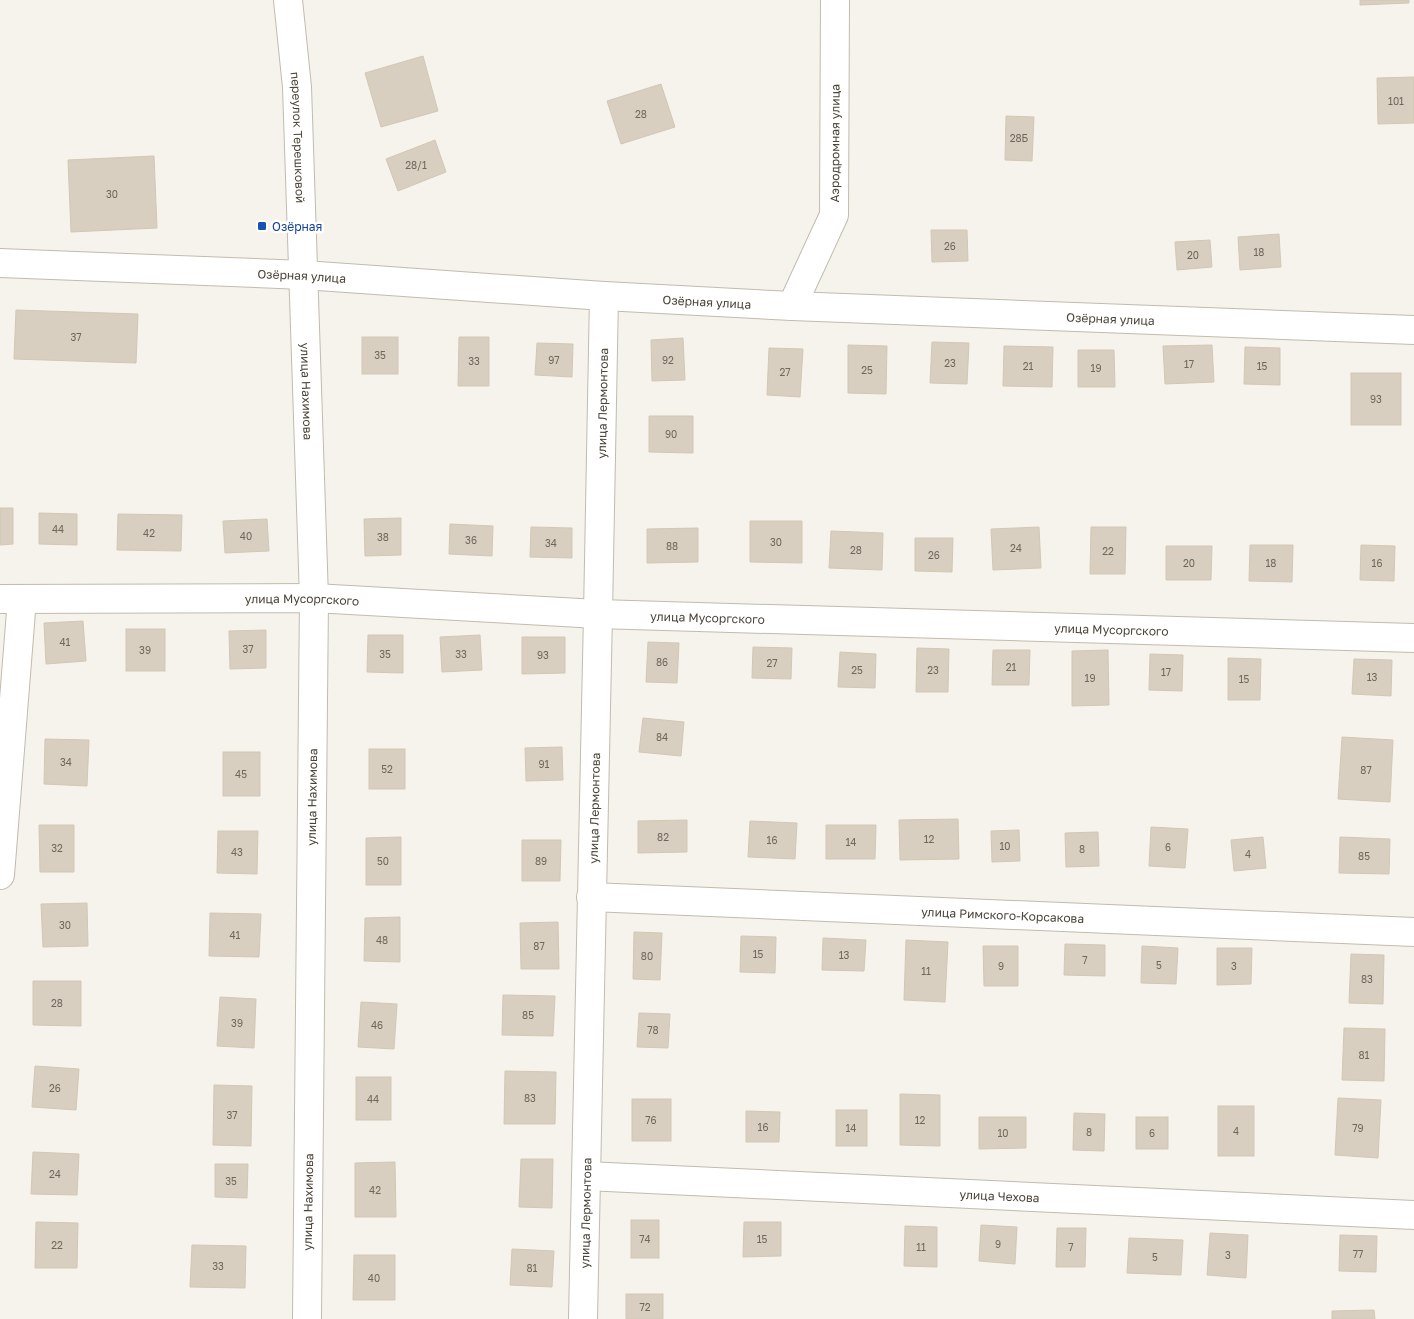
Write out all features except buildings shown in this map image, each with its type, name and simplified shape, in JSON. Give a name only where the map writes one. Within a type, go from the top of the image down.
[{"type":"street","name":"переулок Терешковой","points":[[288,0],[297,87],[304,275]]},
{"type":"street","name":"Аэродромная улица","points":[[792,306],[834,215],[835,0]]},
{"type":"street","name":"Озёрная улица","points":[[0,263],[304,275],[604,296],[792,306],[1414,330]]},
{"type":"street","name":"улица Нахимова","points":[[304,275],[314,598],[307,1319]]},
{"type":"street","name":"улица Лермонтова","points":[[583,1319],[604,296]]},
{"type":"street","name":"улица Мусоргского","points":[[11,599],[314,598],[598,614],[1414,638]]},
{"type":"street","points":[[0,875],[11,599]]},
{"type":"street","name":"улица Римского-Корсакова","points":[[591,897],[1414,932]]},
{"type":"street","name":"улица Чехова","points":[[586,1176],[1414,1215]]},
{"type":"place","name":"Озёрная","points":[[262,226]]}]
